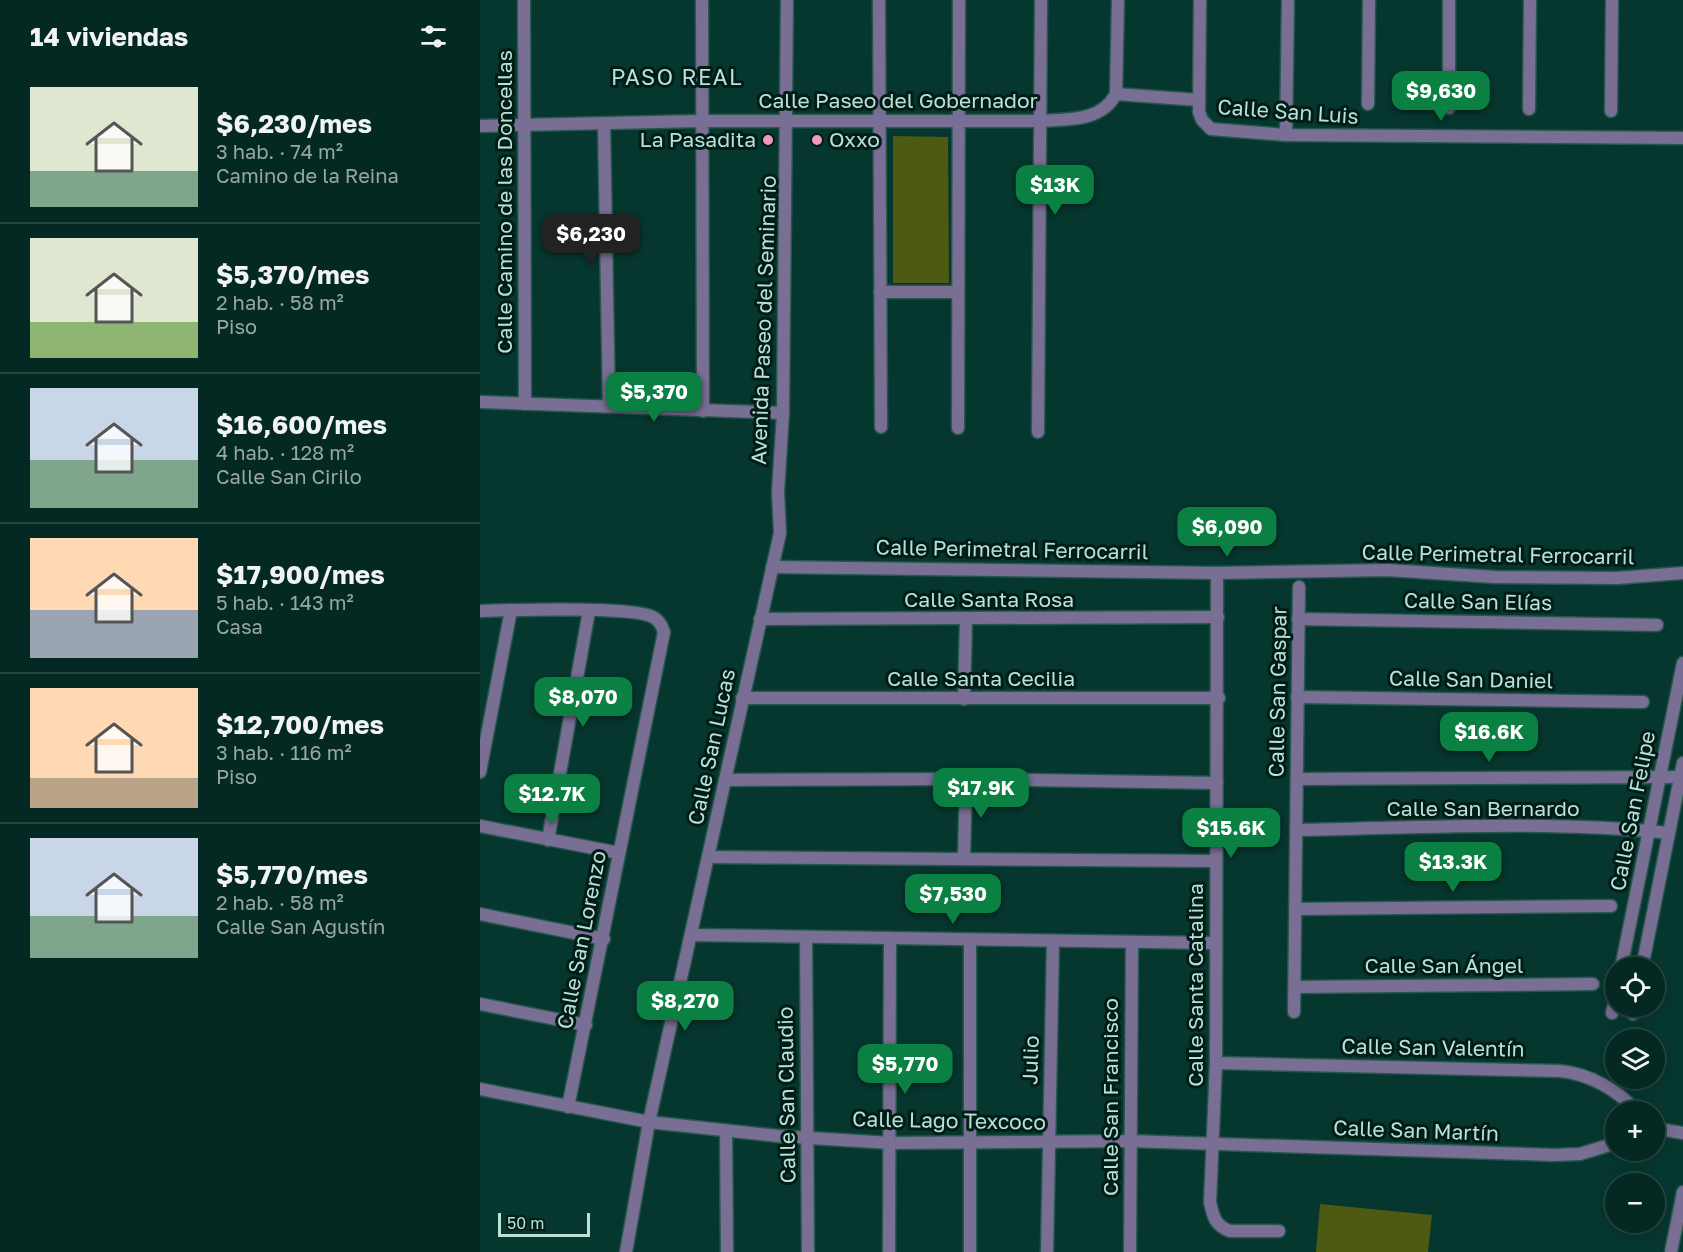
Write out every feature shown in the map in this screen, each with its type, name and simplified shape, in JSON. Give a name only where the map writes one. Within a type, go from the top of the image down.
[{"type":"street","name":"Calle Camino de las Doncellas","points":[[524,0],[525,404]]},
{"type":"street","points":[[702,0],[703,411]]},
{"type":"street","name":"Avenida Paseo del Seminario","points":[[772,567],[780,533],[778,492],[783,413],[788,121],[787,0]]},
{"type":"street","points":[[879,0],[880,427]]},
{"type":"street","points":[[958,428],[959,0]]},
{"type":"street","points":[[1038,432],[1041,0]]},
{"type":"street","points":[[1118,0],[1116,94],[1199,100],[1200,0]]},
{"type":"street","points":[[1286,135],[1288,0]]},
{"type":"street","points":[[1368,104],[1369,0]]},
{"type":"street","points":[[1449,0],[1449,108]]},
{"type":"street","points":[[1529,109],[1530,0]]},
{"type":"street","points":[[1611,111],[1612,0]]},
{"type":"street","name":"Calle Paseo del Gobernador","points":[[480,126],[701,121],[1041,121],[1088,117],[1107,106],[1116,94]]},
{"type":"street","name":"Calle San Luis","points":[[1199,100],[1202,120],[1211,129],[1286,135],[1683,138]]},
{"type":"street","points":[[604,124],[609,406]]},
{"type":"street","points":[[880,292],[958,292]]},
{"type":"street","points":[[480,402],[783,413]]},
{"type":"street","name":"Calle Perimetral Ferrocarril","points":[[772,567],[1217,573],[1387,570],[1495,577],[1617,578],[1683,573]]},
{"type":"street","name":"Calle San Lucas","points":[[626,1252],[649,1122],[772,567]]},
{"type":"street","name":"Calle Santa Catalina","points":[[1217,573],[1219,698],[1215,943],[1216,1063],[1210,1202],[1218,1225],[1230,1232],[1279,1231]]},
{"type":"street","name":"Calle San Gaspar","points":[[1294,1012],[1299,587]]},
{"type":"street","points":[[480,772],[511,610]]},
{"type":"street","points":[[480,611],[589,611],[548,840]]},
{"type":"street","name":"Calle San Lorenzo","points":[[568,1107],[664,640],[664,632],[654,617],[645,614],[589,611]]},
{"type":"street","name":"Calle Santa Rosa","points":[[760,620],[1218,617]]},
{"type":"street","name":"Calle San Elías","points":[[1298,619],[1657,625]]},
{"type":"street","points":[[964,699],[966,620]]},
{"type":"street","name":"Calle San Felipe","points":[[1623,957],[1683,663]]},
{"type":"street","name":"Calle San Daniel","points":[[1298,697],[1643,702]]},
{"type":"street","name":"Calle Santa Cecilia","points":[[742,698],[1219,698]]},
{"type":"street","name":"Calle San Felipe","points":[[1644,957],[1683,763]]},
{"type":"street","points":[[1297,778],[1680,777]]},
{"type":"street","points":[[724,780],[966,779],[1217,783]]},
{"type":"street","points":[[964,858],[966,779]]},
{"type":"street","points":[[480,826],[619,853]]},
{"type":"street","name":"Calle San Bernardo","points":[[1297,830],[1502,828],[1669,833]]},
{"type":"street","points":[[708,857],[1216,861]]},
{"type":"street","points":[[1296,909],[1611,906]]},
{"type":"street","points":[[480,914],[604,939]]},
{"type":"street","points":[[691,935],[1215,943]]},
{"type":"street","name":"Calle San Claudio","points":[[806,938],[808,1252]]},
{"type":"street","points":[[889,1252],[890,938]]},
{"type":"street","points":[[970,940],[970,1252]]},
{"type":"street","name":"Julio","points":[[1047,1252],[1053,941]]},
{"type":"street","name":"Calle San Francisco","points":[[1130,1252],[1132,942]]},
{"type":"street","name":"Calle San Ángel","points":[[1296,987],[1593,984]]},
{"type":"street","points":[[480,1004],[586,1025]]},
{"type":"street","name":"Calle San Valentín","points":[[1216,1063],[1560,1071],[1581,1073],[1596,1080],[1623,1101]]},
{"type":"street","name":"Calle Lago Texcoco","points":[[480,1089],[649,1122],[726,1132],[891,1143],[1130,1141],[1213,1144]]},
{"type":"street","points":[[1665,1130],[1683,1133]]},
{"type":"street","points":[[726,1132],[727,1252]]},
{"type":"street","name":"Calle San Martín","points":[[1213,1144],[1554,1155],[1580,1154],[1605,1146]]},
{"type":"street","points":[[1671,1252],[1680,1219],[1683,1192]]},
{"type":"green space","points":[[893,136],[948,137],[949,283],[893,283]]},
{"type":"green space","points":[[1320,1204],[1432,1215],[1428,1252],[1316,1252]]},
{"type":"place","name":"La Pasadita","points":[[768,140]]},
{"type":"place","name":"Oxxo","points":[[817,140]]},
{"type":"district","name":"PASO REAL","points":[[677,77]]}]
